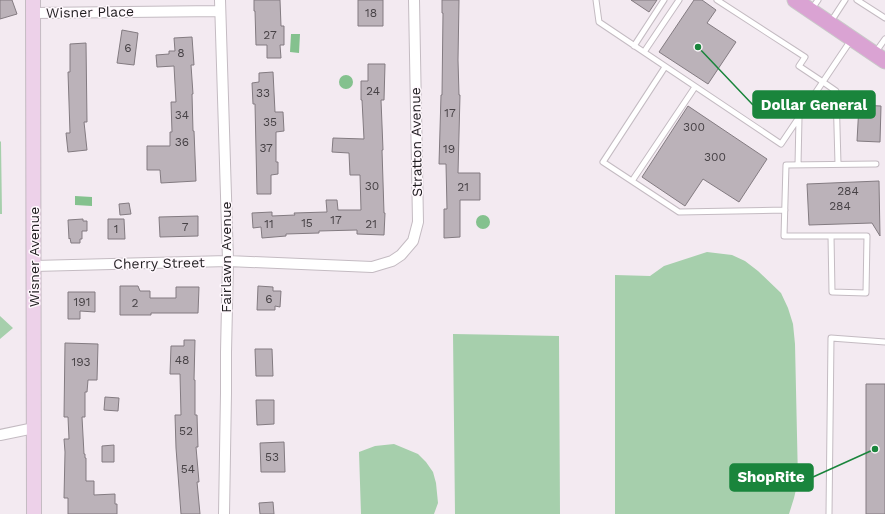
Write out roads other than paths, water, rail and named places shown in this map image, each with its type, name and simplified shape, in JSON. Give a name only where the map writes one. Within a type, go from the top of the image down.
[{"type":"main road","points":[[795,0],[814,5],[829,23],[880,58]]},
{"type":"street","name":"Fairlawn Avenue","points":[[220,0],[228,261],[224,514]]},
{"type":"street","name":"Stratton Avenue","points":[[379,265],[392,261],[401,255],[413,241],[418,222],[414,0]]},
{"type":"street","name":"Wisner Place","points":[[33,7],[220,11]]},
{"type":"street","name":"Wisner Avenue","points":[[33,7],[34,514]]},
{"type":"street","name":"Cherry Street","points":[[34,266],[228,261],[372,267],[379,265]]},
{"type":"street","points":[[0,435],[34,428]]},
{"type":"lane","points":[[596,0],[599,22],[781,144],[852,39]]},
{"type":"lane","points":[[634,46],[664,0]]},
{"type":"lane","points":[[644,52],[679,0]]},
{"type":"lane","points":[[717,0],[805,57],[799,66],[836,91],[838,164]]},
{"type":"lane","points":[[829,23],[845,0]]},
{"type":"lane","points":[[857,0],[885,18]]},
{"type":"lane","points":[[880,58],[885,39]]},
{"type":"lane","points":[[665,67],[603,162],[679,212],[785,210]]},
{"type":"lane","points":[[632,181],[695,87]]},
{"type":"lane","points":[[798,165],[799,117]]},
{"type":"lane","points":[[832,236],[832,292],[866,293],[867,236],[832,236],[784,236],[786,166],[876,164]]},
{"type":"lane","points":[[829,514],[831,338],[885,342]]},
{"type":"place","name":"Dollar General","points":[[698,47]]},
{"type":"place","name":"ShopRite","points":[[875,449]]}]
